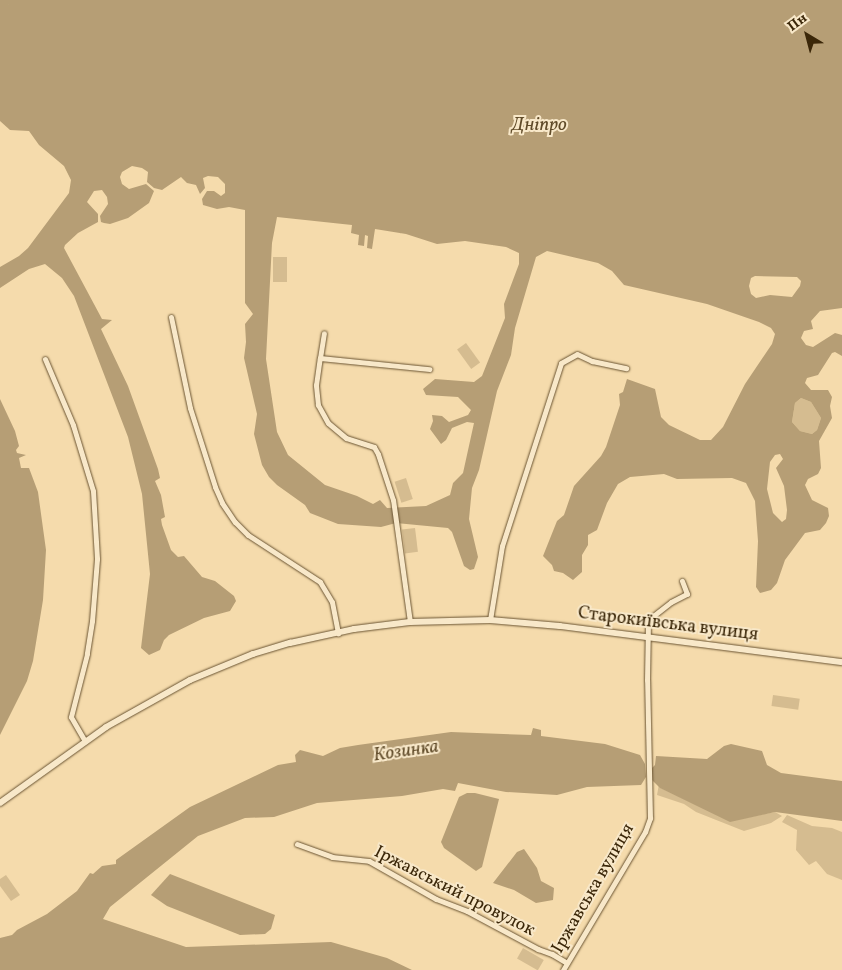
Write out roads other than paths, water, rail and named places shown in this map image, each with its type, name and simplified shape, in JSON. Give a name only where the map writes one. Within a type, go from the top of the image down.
[{"type":"street","points":[[171,317],[192,418],[222,503],[235,522],[248,536],[320,582],[332,602],[338,633]]},
{"type":"street","points":[[324,333],[316,388],[322,414],[330,426],[343,436],[375,449],[393,500],[410,622]]},
{"type":"street","points":[[490,620],[502,546],[561,363],[577,354],[592,361],[626,368]]},
{"type":"street","points":[[320,358],[429,369]]},
{"type":"street","points":[[45,359],[73,425],[92,491],[97,559],[92,621],[87,654],[71,716],[85,741]]},
{"type":"street","name":"Іржавська вулиця","points":[[563,970],[645,832],[650,818],[648,620],[671,602],[686,594],[682,581]]},
{"type":"street","name":"Старокиївська вулиця","points":[[0,803],[85,741],[136,708],[210,670],[272,648],[338,633],[410,622],[490,620],[560,626],[842,662]]},
{"type":"street","name":"Іржавський провулок","points":[[297,844],[332,857],[369,861],[436,899],[466,911],[538,949],[568,962]]},
{"type":"water","name":"Дніпро","points":[[0,0],[842,0],[842,308],[820,311],[811,321],[813,329],[804,331],[801,338],[806,345],[813,347],[835,333],[842,335],[842,356],[835,352],[832,353],[818,375],[807,378],[805,383],[811,390],[828,390],[832,397],[830,406],[832,418],[819,441],[821,468],[818,474],[808,479],[805,485],[812,500],[828,508],[829,516],[826,523],[820,530],[805,533],[785,560],[777,583],[771,590],[760,593],[756,587],[758,541],[755,501],[746,483],[732,478],[677,479],[664,474],[630,477],[618,484],[607,503],[597,530],[588,535],[588,545],[582,555],[582,572],[573,580],[563,573],[554,571],[552,565],[543,556],[557,521],[564,515],[574,486],[601,456],[606,447],[620,405],[619,394],[623,392],[627,379],[655,389],[661,417],[669,425],[700,440],[711,440],[723,427],[745,384],[772,344],[775,334],[771,328],[759,322],[707,304],[624,285],[612,271],[598,263],[547,251],[536,257],[515,328],[511,355],[497,391],[479,470],[472,488],[469,519],[478,557],[474,569],[470,570],[464,566],[452,532],[448,528],[396,523],[381,527],[338,524],[310,513],[305,505],[269,477],[262,465],[254,434],[257,414],[244,358],[246,342],[245,324],[253,314],[245,303],[245,210],[229,207],[217,209],[203,205],[202,199],[207,191],[214,191],[221,196],[225,193],[225,184],[218,177],[208,176],[203,178],[205,188],[200,194],[196,185],[187,183],[181,177],[162,190],[154,188],[147,182],[148,172],[142,168],[132,166],[122,172],[120,177],[122,184],[129,189],[146,184],[154,191],[149,203],[128,218],[110,224],[104,223],[101,222],[100,216],[108,204],[107,197],[102,190],[94,191],[87,202],[98,214],[98,222],[78,233],[64,248],[102,319],[112,320],[101,329],[128,386],[158,469],[160,478],[155,481],[161,495],[165,517],[161,519],[171,550],[178,557],[184,556],[202,577],[215,581],[234,596],[236,601],[230,611],[204,618],[169,635],[164,640],[160,650],[149,655],[141,648],[150,574],[142,494],[128,437],[74,296],[62,278],[45,264],[29,269],[0,288],[0,267],[19,256],[28,248],[69,193],[71,180],[64,166],[39,145],[29,131],[10,130],[0,121]],"holes":[[[277,217],[352,225],[351,233],[359,235],[358,245],[364,246],[365,235],[368,236],[367,248],[372,249],[375,229],[406,234],[437,244],[465,241],[506,247],[519,253],[519,264],[504,304],[505,318],[482,376],[474,382],[435,379],[423,389],[426,395],[458,397],[471,410],[468,415],[449,422],[442,416],[432,415],[433,421],[430,429],[441,444],[446,440],[452,428],[467,422],[474,423],[463,473],[453,483],[450,495],[426,506],[387,508],[380,500],[373,504],[357,496],[325,485],[288,455],[277,432],[266,359],[272,243]],[[755,276],[797,277],[801,281],[800,286],[792,297],[770,295],[756,298],[751,294],[749,286],[751,278]],[[801,398],[811,402],[821,418],[817,430],[812,434],[800,431],[792,422],[795,403]],[[780,454],[783,459],[776,468],[784,486],[787,510],[786,519],[782,522],[773,513],[767,489],[770,462],[775,455]]]},
{"type":"water","points":[[0,399],[15,431],[19,446],[16,450],[17,453],[26,455],[19,458],[21,468],[29,468],[38,492],[46,550],[43,600],[33,661],[27,681],[0,735]]},
{"type":"water","name":"Козинка","points":[[533,728],[541,730],[541,736],[605,744],[640,755],[645,764],[646,777],[641,785],[587,787],[557,795],[506,792],[458,783],[455,791],[443,789],[402,796],[317,803],[274,817],[245,818],[198,836],[110,907],[103,919],[186,947],[331,942],[387,958],[412,970],[0,970],[0,938],[12,935],[17,930],[47,914],[77,891],[90,873],[93,874],[102,866],[116,864],[116,860],[190,807],[278,765],[296,762],[295,755],[300,750],[323,756],[340,748],[451,732],[531,735]]},
{"type":"water","points":[[731,744],[762,751],[767,765],[781,773],[842,781],[842,821],[775,812],[730,822],[660,788],[652,780],[651,769],[655,765],[656,756],[707,759],[724,746]]},
{"type":"water","points":[[467,793],[499,799],[482,867],[476,871],[444,848],[441,842],[459,797]]},
{"type":"water","points":[[524,849],[537,868],[541,881],[554,888],[553,900],[536,903],[514,890],[493,883],[517,852]]},
{"type":"water","points":[[170,874],[275,915],[271,929],[265,934],[240,935],[167,906],[151,895]]}]
